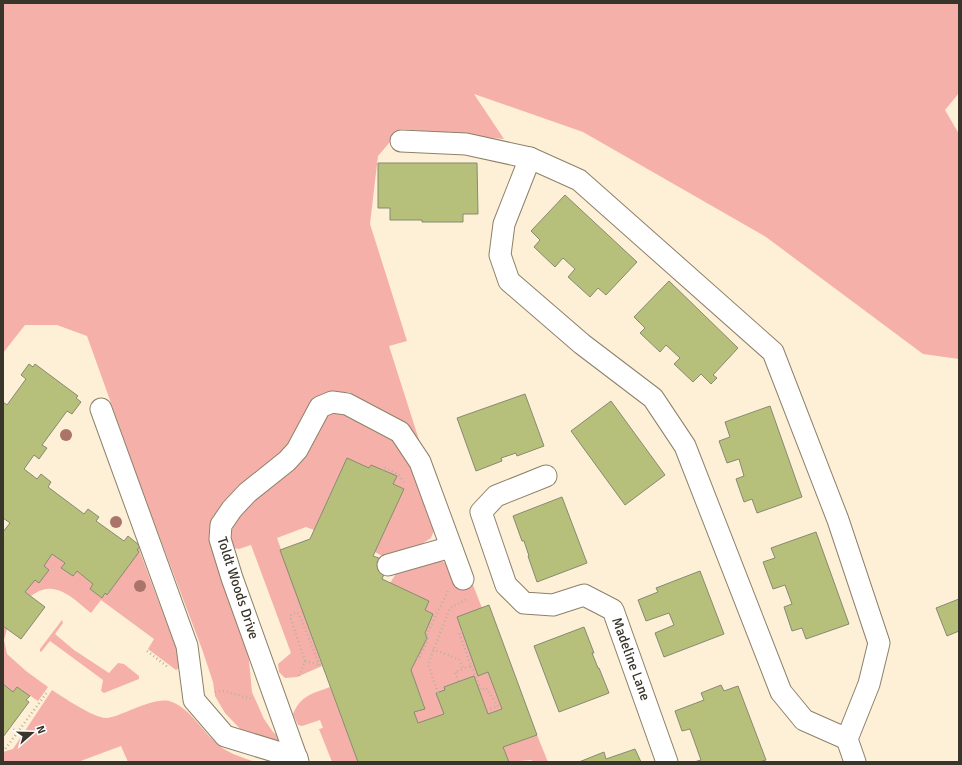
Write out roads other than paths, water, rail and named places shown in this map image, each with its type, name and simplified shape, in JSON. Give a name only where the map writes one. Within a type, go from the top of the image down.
[{"type":"lane","points":[[401,141],[466,144],[530,158],[579,180],[773,352],[838,520],[880,643],[869,684],[847,739],[855,762]]},
{"type":"lane","points":[[530,158],[504,224],[500,255],[509,281],[582,344],[653,398],[685,446],[781,692],[804,720],[847,739]]},
{"type":"lane","name":"Toldt Woods Drive","points":[[298,760],[232,578],[220,539],[221,525],[228,514],[247,493],[287,461],[297,450],[320,406],[332,402],[348,404],[400,432],[420,462],[451,547],[461,589]]},
{"type":"lane","points":[[101,409],[186,646],[194,700],[224,736],[298,760]]},
{"type":"lane","name":"Madeline Lane","points":[[546,476],[496,496],[481,512],[506,585],[524,603],[553,605],[584,594],[613,610],[667,762]]},
{"type":"lane","points":[[388,565],[451,547]]}]
